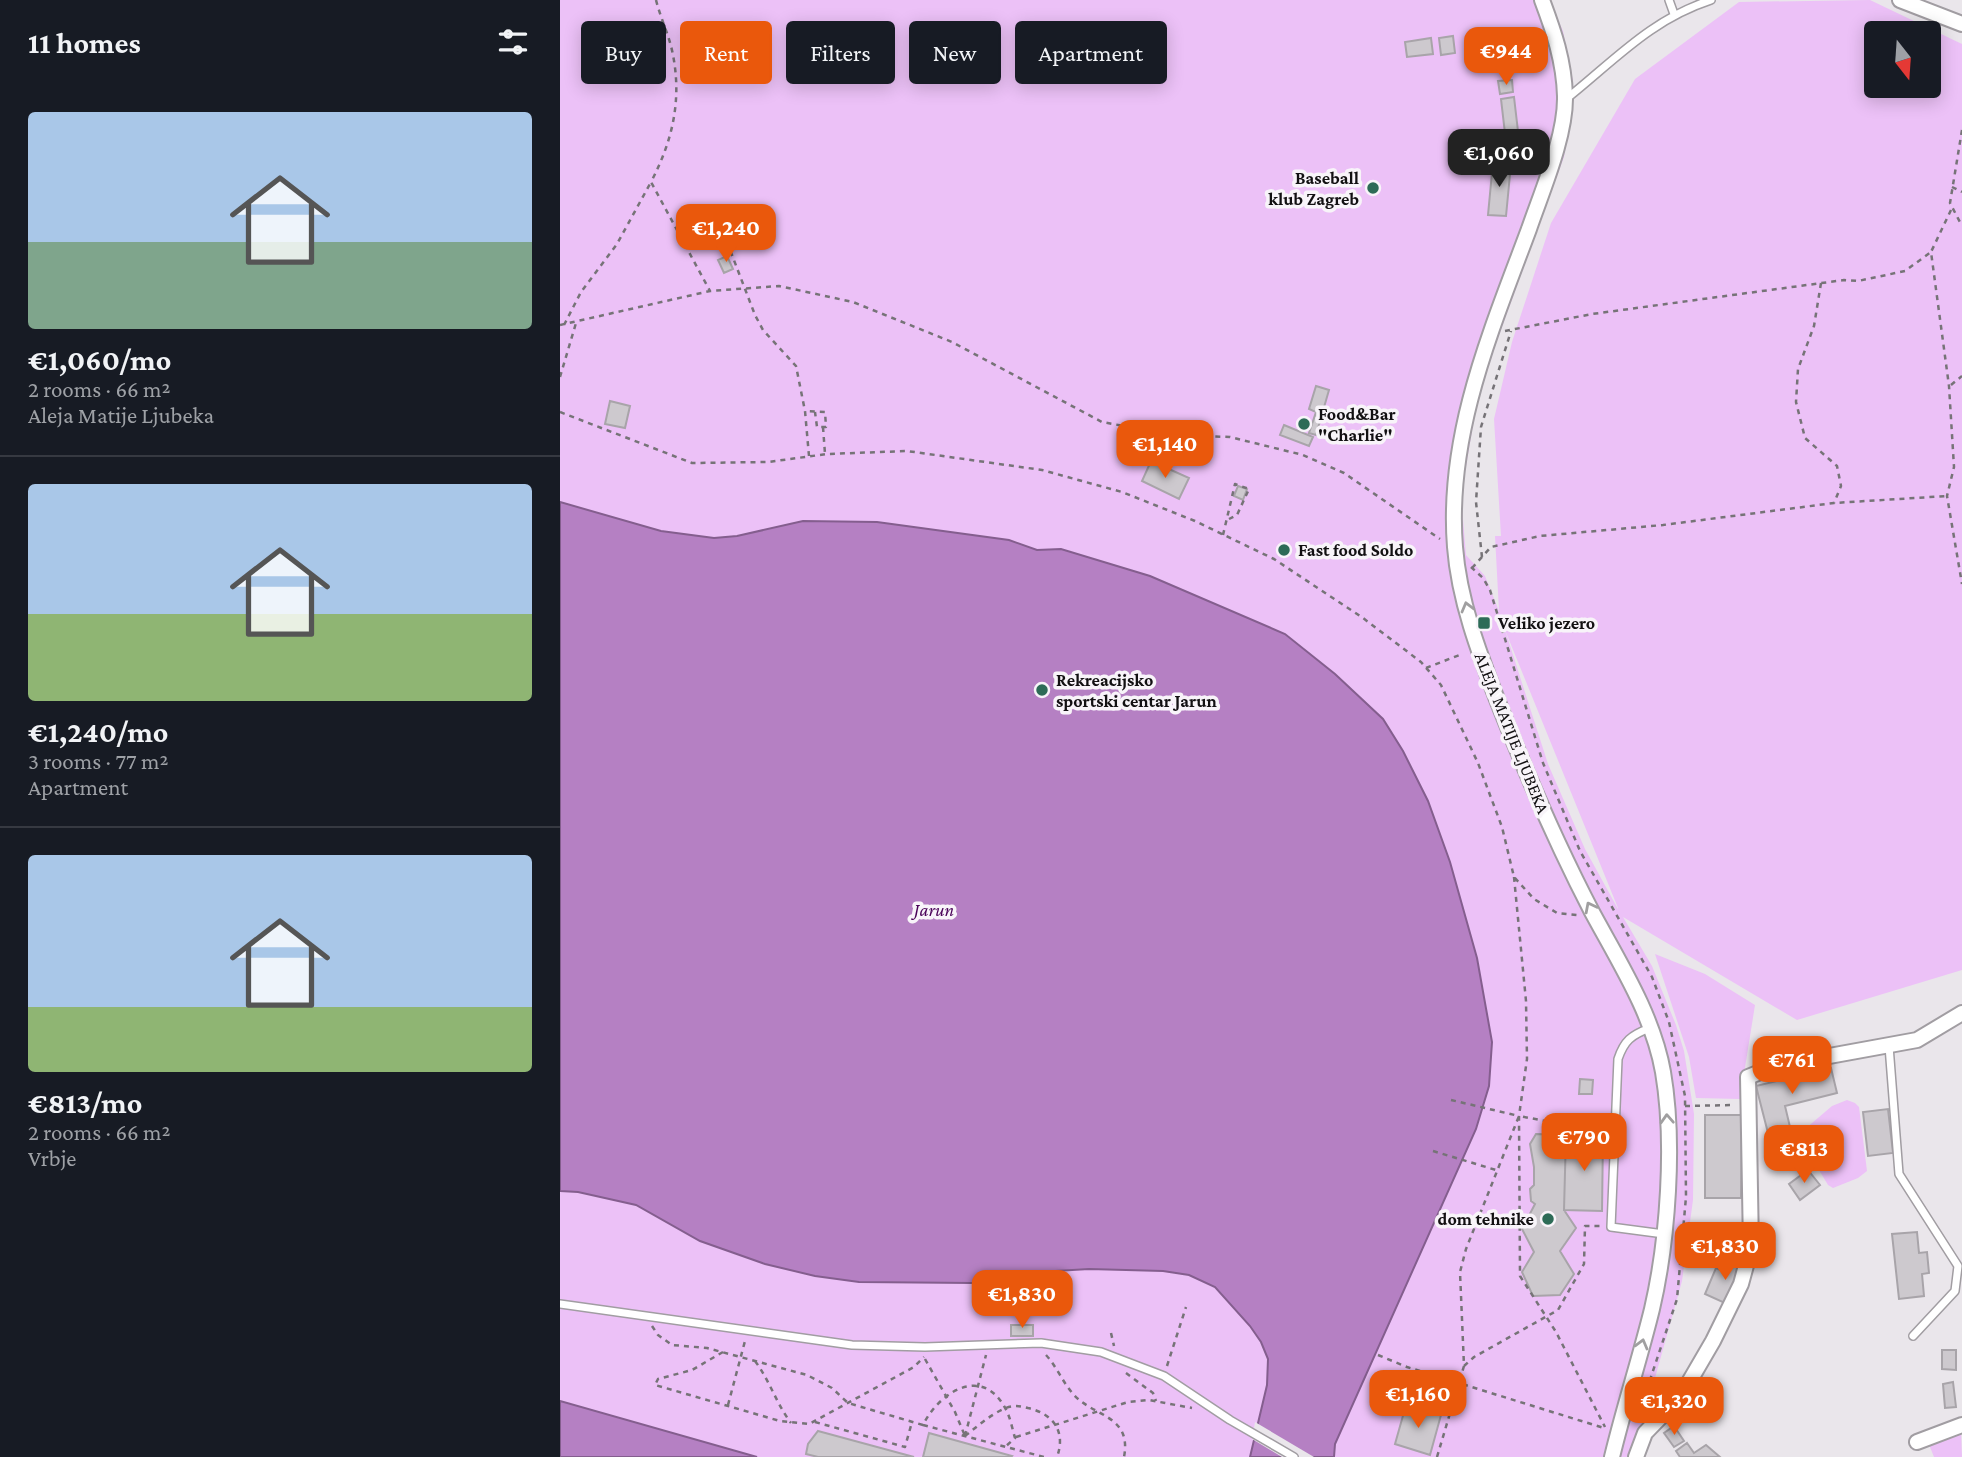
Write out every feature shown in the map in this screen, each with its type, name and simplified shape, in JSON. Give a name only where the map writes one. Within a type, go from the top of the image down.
[{"type":"street","name":"ALEJA MATIJE LJUBEKA","points":[[1542,0],[1560,47],[1566,100],[1555,153],[1491,332],[1462,426],[1454,487],[1455,549],[1478,650],[1534,792],[1591,910],[1631,984],[1650,1028],[1665,1092],[1668,1131],[1665,1234],[1653,1305],[1612,1457]]},
{"type":"street","points":[[1900,0],[1962,24]]},
{"type":"street","points":[[1636,1457],[1645,1433],[1681,1396],[1713,1341],[1741,1284],[1751,1247],[1748,1077],[1775,1066],[1917,1040],[1962,1013]]},
{"type":"street","points":[[1917,1442],[1962,1425]]},
{"type":"lane","points":[[1669,0],[1674,14]]},
{"type":"lane","points":[[1566,100],[1655,25],[1674,14],[1711,0]]},
{"type":"lane","points":[[1650,1028],[1636,1033],[1624,1042],[1618,1059],[1611,1227],[1665,1234]]},
{"type":"lane","points":[[1889,1045],[1899,1174],[1958,1266],[1955,1291],[1913,1336]]},
{"type":"lane","points":[[560,1304],[852,1346],[925,1347],[1041,1343],[1101,1352],[1164,1376],[1230,1420],[1294,1457]]},
{"type":"path","points":[[562,325],[581,292],[617,244],[668,145],[677,104],[673,55],[656,0]]},
{"type":"path","points":[[1482,557],[1476,502],[1481,427],[1511,331],[1592,314],[1857,281],[1905,271],[1931,252],[1951,210],[1952,187],[1962,130]]},
{"type":"path","points":[[651,182],[710,291]]},
{"type":"path","points":[[1952,187],[1962,192]]},
{"type":"path","points":[[1951,210],[1962,226]]},
{"type":"path","points":[[727,242],[763,330],[796,366],[805,411],[809,456]]},
{"type":"path","points":[[1931,252],[1950,386],[1954,467],[1947,496],[1962,584]]},
{"type":"path","points":[[1821,284],[1814,327],[1798,369],[1796,402],[1805,438],[1837,466],[1841,486],[1834,503]]},
{"type":"path","points":[[562,325],[710,291],[746,288],[779,286],[853,302],[952,342],[1102,422],[1171,435],[1230,437],[1303,454],[1344,473],[1455,549],[1483,578],[1490,590],[1544,764],[1580,851],[1653,977],[1674,1042],[1685,1106],[1686,1197],[1677,1299],[1636,1422]]},
{"type":"path","points":[[560,377],[576,322]]},
{"type":"path","points":[[1950,386],[1962,376]]},
{"type":"path","points":[[805,411],[825,412],[826,427],[817,427],[815,412]]},
{"type":"path","points":[[560,412],[692,463],[768,462],[825,454],[907,451],[1042,470],[1122,492],[1223,535],[1285,566],[1363,618],[1426,668],[1441,685],[1478,763],[1502,827],[1514,877],[1527,1001],[1527,1059],[1519,1116],[1520,1276],[1546,1316],[1601,1415],[1606,1429],[1407,1367],[1378,1355]]},
{"type":"path","points":[[823,427],[825,454]]},
{"type":"path","points":[[1159,464],[1171,435]]},
{"type":"path","points":[[1223,535],[1229,519],[1227,510],[1235,484],[1249,489],[1237,515],[1229,519]]},
{"type":"path","points":[[1472,568],[1491,547],[1540,536],[1662,525],[1834,503],[1947,496]]},
{"type":"path","points":[[1231,500],[1241,503]]},
{"type":"path","points":[[1426,668],[1462,654]]},
{"type":"path","points":[[1514,877],[1534,899],[1557,913],[1577,915],[1591,910]]},
{"type":"path","points":[[1451,1100],[1567,1125],[1615,1123]]},
{"type":"path","points":[[1685,1106],[1748,1104]]},
{"type":"path","points":[[1437,1457],[1464,1366],[1460,1272],[1466,1249],[1519,1116]]},
{"type":"path","points":[[1433,1151],[1496,1170]]},
{"type":"path","points":[[1464,1366],[1474,1357],[1558,1310],[1584,1264],[1585,1226],[1611,1227]]},
{"type":"path","points":[[1164,1376],[1186,1307]]},
{"type":"path","points":[[648,1318],[658,1335],[672,1345],[723,1352],[807,1376],[832,1388],[848,1403],[1044,1457]]},
{"type":"path","points":[[727,1406],[747,1334]]},
{"type":"path","points":[[965,1437],[987,1351]]},
{"type":"path","points":[[1042,1351],[1060,1372],[1072,1394],[1114,1420],[1125,1443],[1124,1457]]},
{"type":"path","points":[[723,1352],[692,1370],[658,1379],[655,1385],[791,1423],[814,1422],[905,1447],[912,1422]]},
{"type":"path","points":[[814,1422],[914,1367],[925,1356],[965,1437]]},
{"type":"path","points":[[755,1361],[766,1376],[775,1401],[791,1423]]},
{"type":"path","points":[[923,1425],[930,1410],[946,1394],[954,1390],[978,1387],[992,1393],[1005,1408],[1015,1438]]},
{"type":"path","points":[[1005,1447],[1015,1438],[1098,1410],[1149,1400],[1203,1409]]},
{"type":"path","points":[[965,1437],[1005,1408],[1015,1406],[1039,1411],[1056,1424],[1061,1440],[1057,1457]]},
{"type":"shaded area","name":"Rekreacijsko sportski centar Jarun","points":[[560,0],[1549,0],[1563,31],[1573,81],[1571,116],[1564,157],[1495,346],[1476,407],[1461,496],[1466,555],[1485,576],[1499,611],[1495,536],[1501,536],[1494,419],[1512,342],[1551,223],[1635,79],[1739,2],[1870,0],[1914,21],[1864,21],[1864,98],[1941,98],[1941,34],[1962,44],[1962,970],[1797,1020],[1623,917],[1652,966],[1676,1025],[1684,1051],[1694,1114],[1693,1200],[1682,1281],[1633,1457],[560,1457]],"holes":[[[1505,630],[1618,908],[1585,849],[1548,764]]]},
{"type":"shaded area","points":[[1655,954],[1705,974],[1755,1005],[1740,1099],[1696,1098],[1689,1057]]},
{"type":"shaded area","points":[[1847,1100],[1859,1107],[1867,1171],[1858,1178],[1833,1188],[1828,1185],[1798,1135],[1832,1106]]},
{"type":"shaded area","points":[[1961,1432],[1962,1457],[1934,1457],[1928,1442]]},
{"type":"water","name":"Jarun","points":[[560,502],[661,531],[714,538],[737,536],[803,521],[877,522],[1009,540],[1037,550],[1061,549],[1150,576],[1285,634],[1335,674],[1383,719],[1403,751],[1428,801],[1450,862],[1477,958],[1492,1042],[1489,1086],[1476,1129],[1335,1444],[1334,1457],[1250,1457],[1267,1385],[1268,1359],[1250,1326],[1215,1287],[1189,1275],[1163,1271],[1089,1269],[1022,1273],[972,1283],[859,1282],[815,1276],[765,1264],[700,1241],[636,1205],[578,1192],[560,1191]]},
{"type":"water","points":[[560,1401],[757,1457],[560,1457]]},
{"type":"pier","points":[[1255,1422],[1314,1457],[1282,1457],[1252,1439]]},
{"type":"building","points":[[1453,36],[1455,53],[1441,55],[1439,38]]},
{"type":"building","points":[[1431,38],[1433,54],[1407,57],[1405,42]]},
{"type":"building","points":[[1512,80],[1513,92],[1500,94],[1498,81]]},
{"type":"building","points":[[1514,97],[1519,140],[1506,142],[1501,99]]},
{"type":"building","points":[[1493,162],[1511,164],[1506,216],[1488,215]]},
{"type":"building","points":[[727,256],[733,269],[724,273],[718,260]]},
{"type":"building","points":[[1316,386],[1329,390],[1316,435],[1309,433],[1316,412],[1309,409]]},
{"type":"building","points":[[610,401],[630,406],[625,428],[605,424]]},
{"type":"building","points":[[1284,425],[1313,437],[1309,446],[1280,435]]},
{"type":"building","points":[[1151,461],[1189,478],[1179,499],[1142,481]]},
{"type":"building","points":[[1238,486],[1247,489],[1243,500],[1234,496]]},
{"type":"building","points":[[1831,1068],[1837,1093],[1785,1106],[1790,1127],[1768,1133],[1756,1086]]},
{"type":"building","points":[[1580,1079],[1593,1080],[1592,1094],[1579,1094]]},
{"type":"building","points":[[1888,1109],[1893,1153],[1868,1156],[1863,1112]]},
{"type":"building","points":[[1705,1115],[1742,1115],[1741,1198],[1705,1198]]},
{"type":"building","name":"dom tehnike","points":[[1536,1134],[1566,1135],[1564,1210],[1576,1228],[1560,1251],[1574,1274],[1560,1295],[1533,1296],[1522,1272],[1534,1252],[1522,1229],[1535,1204],[1531,1201],[1530,1189],[1534,1185],[1534,1167],[1530,1144]]},
{"type":"building","points":[[1566,1135],[1603,1136],[1602,1211],[1564,1210]]},
{"type":"building","points":[[1808,1170],[1820,1185],[1800,1200],[1789,1184]]},
{"type":"building","points":[[1917,1232],[1919,1253],[1927,1252],[1929,1273],[1922,1274],[1924,1296],[1899,1299],[1892,1234]]},
{"type":"building","points":[[1730,1260],[1744,1266],[1727,1304],[1705,1294],[1716,1268],[1725,1272]]},
{"type":"building","points":[[1011,1325],[1033,1325],[1033,1336],[1011,1336]]},
{"type":"building","points":[[1942,1350],[1956,1350],[1956,1370],[1942,1369]]},
{"type":"building","points":[[1953,1382],[1956,1407],[1945,1408],[1943,1384]]},
{"type":"building","points":[[1406,1405],[1441,1415],[1430,1455],[1395,1444]]},
{"type":"building","points":[[1674,1426],[1684,1441],[1674,1447],[1664,1433]]},
{"type":"building","points":[[818,1431],[914,1457],[818,1457],[806,1454],[808,1444]]},
{"type":"building","points":[[929,1433],[1012,1456],[923,1457]]},
{"type":"building","points":[[1687,1443],[1694,1453],[1706,1445],[1720,1457],[1680,1457],[1676,1451]]},
{"type":"place","name":"Baseball klub Zagreb","points":[[1373,188]]},
{"type":"place","name":"Food&Bar \"Charlie\"","points":[[1304,424]]},
{"type":"place","name":"Fast food Soldo","points":[[1284,550]]},
{"type":"place","name":"Veliko jezero","points":[[1484,623]]},
{"type":"place","name":"Rekreacijsko sportski centar Jarun","points":[[1042,690]]},
{"type":"place","name":"dom tehnike","points":[[1548,1219]]}]
